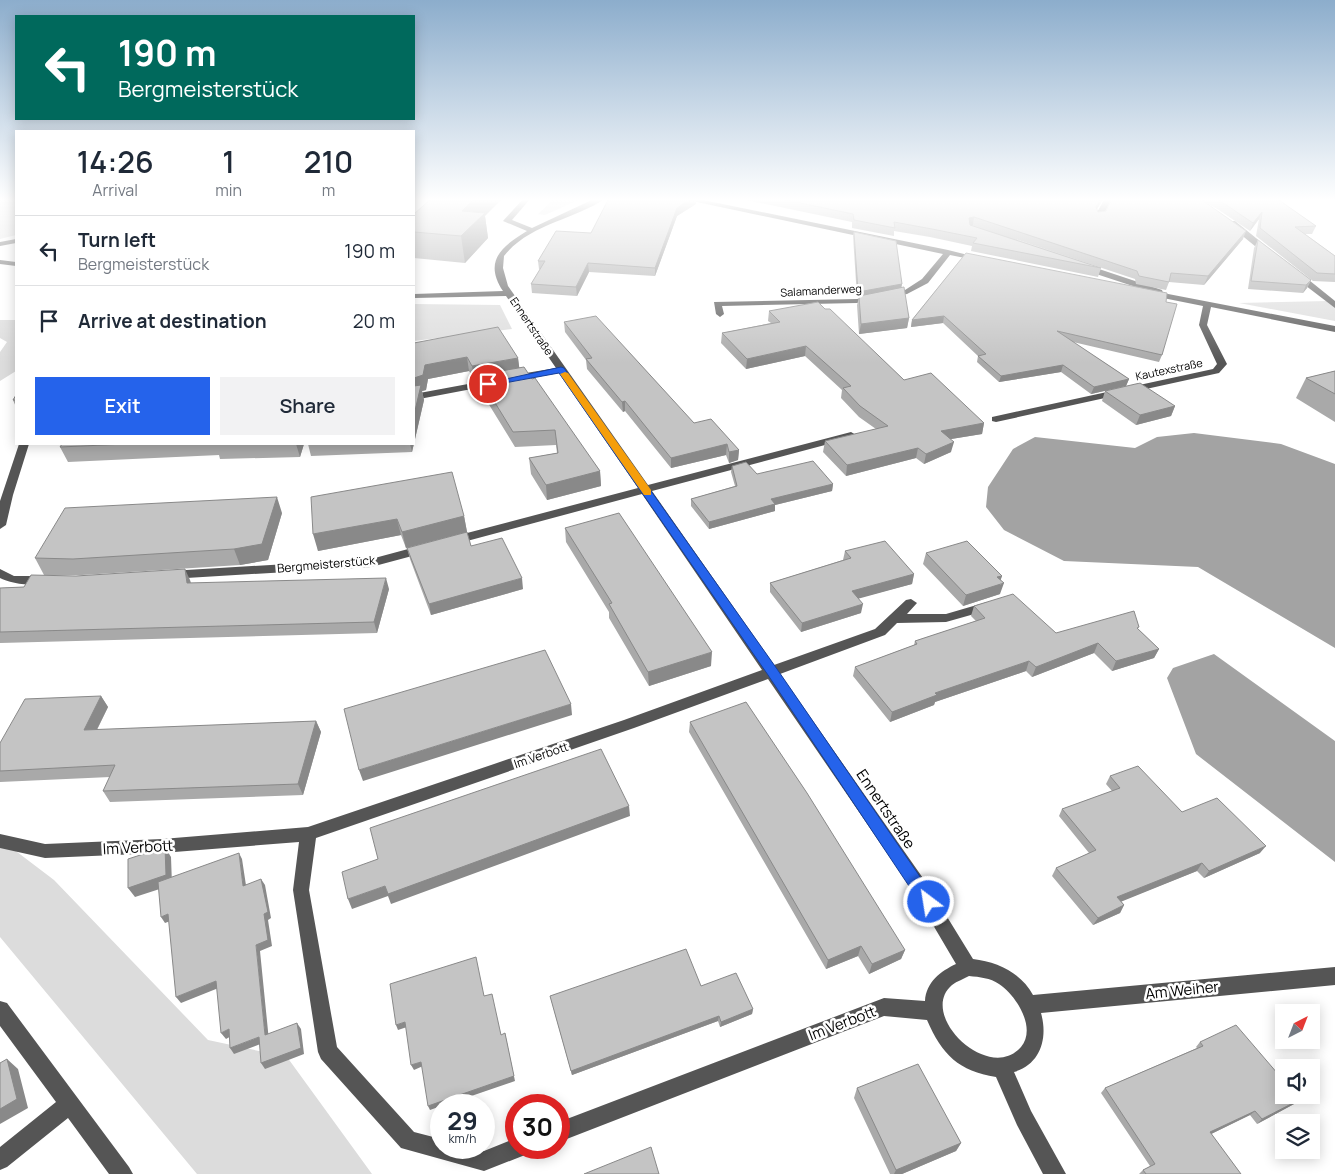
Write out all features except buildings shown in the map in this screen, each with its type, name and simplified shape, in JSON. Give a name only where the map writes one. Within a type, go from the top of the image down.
[{"type":"street","name":"Ennertstraße","points":[[502,253],[498,266],[504,286],[919,886],[968,967]]},
{"type":"street","name":"Salamanderweg","points":[[720,314],[717,304],[857,301],[907,292],[925,281],[947,253]]},
{"type":"street","points":[[952,253],[993,261]]},
{"type":"street","points":[[1268,253],[1275,258]]},
{"type":"street","points":[[0,262],[15,264]]},
{"type":"street","points":[[1074,263],[1177,298]]},
{"type":"street","points":[[1290,270],[1335,305]]},
{"type":"street","points":[[1100,283],[1335,329]]},
{"type":"street","points":[[415,296],[510,293]]},
{"type":"street","name":"Kautexstraße","points":[[996,419],[1216,371],[1222,364],[1203,325],[1207,304]]},
{"type":"street","points":[[415,397],[561,370]]},
{"type":"street","points":[[646,490],[851,435]]},
{"type":"street","points":[[0,526],[7,494],[24,445]]},
{"type":"street","name":"Bergmeisterstück","points":[[162,576],[371,563],[646,490]]},
{"type":"street","points":[[0,573],[12,580],[56,580]]},
{"type":"street","points":[[772,672],[880,632],[911,603]]},
{"type":"street","points":[[894,619],[946,618],[995,603]]},
{"type":"street","name":"Im Verbott","points":[[0,841],[45,850],[162,846],[308,834],[629,724],[772,672]]},
{"type":"street","points":[[308,834],[302,890],[328,1052],[408,1141],[484,1160],[505,1153]]},
{"type":"street","points":[[968,967],[994,972],[1010,981],[1030,1006],[1035,1022],[1035,1038],[1029,1052],[1018,1062],[1002,1067],[987,1066],[972,1061],[957,1052],[945,1039],[937,1025],[933,1011],[934,994],[941,981],[952,972],[968,967]]},
{"type":"street","name":"Am Weiher","points":[[1030,1006],[1335,976]]},
{"type":"street","name":"Im Verbott","points":[[570,1128],[884,1007],[933,1011]]},
{"type":"street","points":[[0,1010],[122,1174]]},
{"type":"street","points":[[1002,1067],[1024,1118],[1055,1174]]},
{"type":"street","points":[[0,1160],[71,1103]]},
{"type":"shaded area","points":[[1328,301],[1335,302],[1335,321],[1239,303]]},
{"type":"shaded area","points":[[415,304],[500,305],[512,329],[415,341]]},
{"type":"shaded area","points":[[0,320],[15,320],[15,372],[0,381],[0,352],[7,342],[0,338]]},
{"type":"shaded area","points":[[1194,433],[1281,444],[1335,464],[1335,648],[1198,567],[1064,561],[1004,530],[986,507],[988,487],[1013,449],[1035,437],[1135,448],[1157,437]]},
{"type":"shaded area","points":[[1214,654],[1335,741],[1335,862],[1196,754],[1167,678],[1173,668]]},
{"type":"shaded area","points":[[0,839],[54,880],[208,1040],[287,1057],[372,1174],[197,1174],[0,937]]},
{"type":"slow traffic","points":[[565,374],[648,492]]},
{"type":"route","points":[[488,384],[561,370],[636,475],[929,902]]}]
